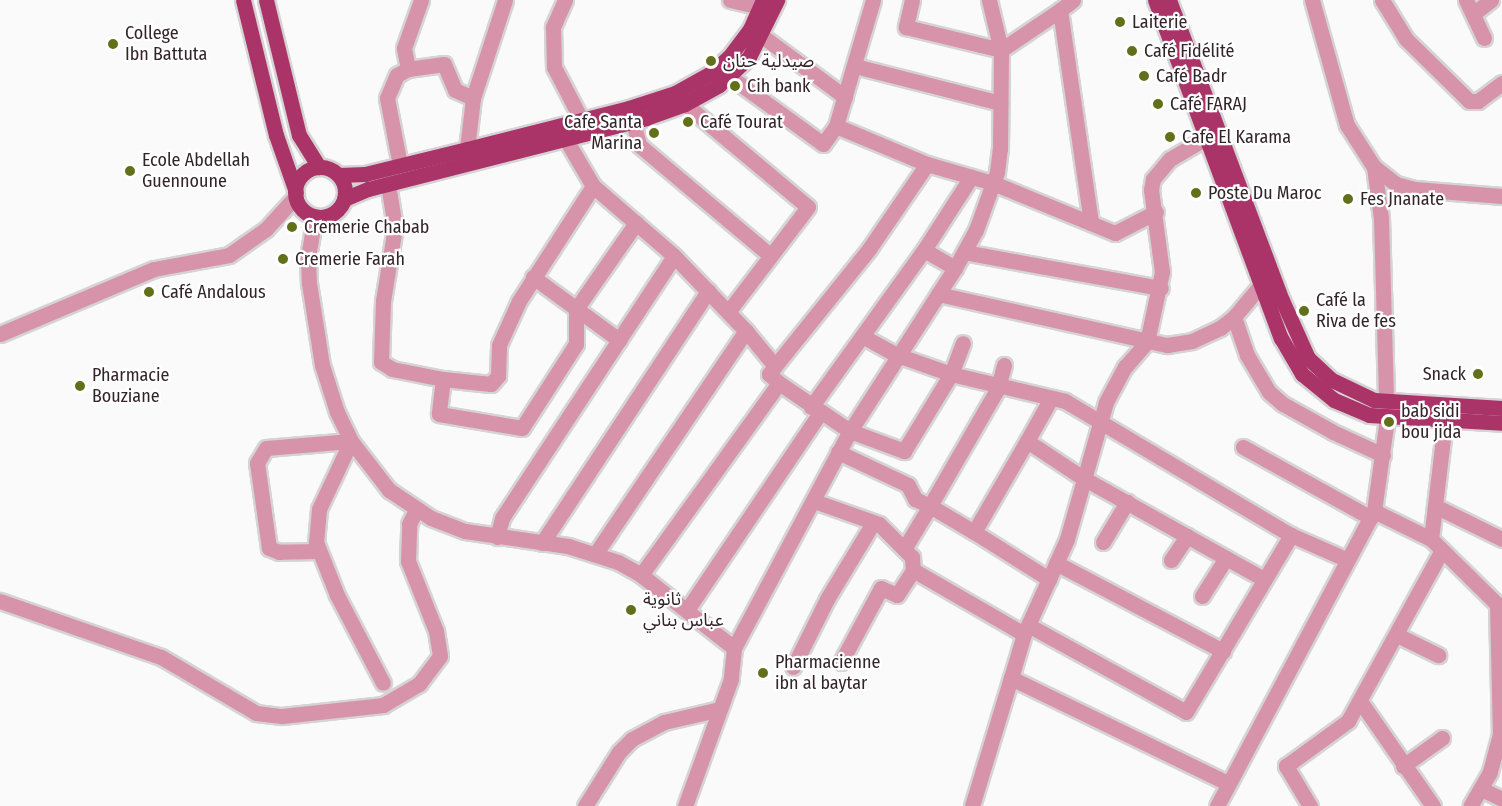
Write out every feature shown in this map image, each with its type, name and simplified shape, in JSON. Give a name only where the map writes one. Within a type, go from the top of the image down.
[{"type":"main road","points":[[243,0],[276,135],[296,194],[304,210],[315,216],[333,213],[344,199],[345,188],[339,175]]},
{"type":"main road","points":[[266,0],[299,135],[319,167],[339,175],[400,165],[659,99],[711,73],[736,48],[762,4]]},
{"type":"main road","points":[[344,199],[388,184],[633,122],[685,104],[729,76],[762,36],[777,0]]},
{"type":"main road","points":[[1155,0],[1260,286],[1286,349],[1310,382],[1344,405],[1387,418],[1502,423]]},
{"type":"main road","points":[[1169,0],[1300,344],[1308,358],[1332,380],[1365,397],[1386,402],[1502,408]]},
{"type":"main road","points":[[296,194],[301,177],[319,167]]},
{"type":"street","points":[[408,69],[404,48],[421,0]]},
{"type":"street","points":[[467,149],[473,98],[505,0]]},
{"type":"street","points":[[565,0],[553,27],[553,57],[561,87],[581,119]]},
{"type":"street","points":[[730,0],[762,4]]},
{"type":"street","points":[[729,76],[823,144],[836,126],[873,0]]},
{"type":"street","points":[[912,0],[906,27],[1000,50],[1074,0]]},
{"type":"street","points":[[685,806],[736,661],[734,648],[850,431],[964,252],[993,183],[1000,149],[1000,50],[989,0]]},
{"type":"street","points":[[1312,0],[1347,125],[1374,167],[1396,184],[1415,189],[1502,195]]},
{"type":"street","points":[[1382,0],[1406,39],[1469,101],[1478,101],[1502,83]]},
{"type":"street","points":[[1484,38],[1470,7],[1491,0]]},
{"type":"street","points":[[1060,10],[1091,223]]},
{"type":"street","points":[[762,36],[845,97]]},
{"type":"street","points":[[400,165],[387,92],[392,80],[408,69],[444,64],[455,90],[473,98]]},
{"type":"street","points":[[855,66],[1000,103]]},
{"type":"street","points":[[685,104],[808,207],[728,312]]},
{"type":"street","points":[[633,122],[639,145],[771,256]]},
{"type":"street","points":[[836,126],[927,164],[993,183],[1115,233],[1156,212]]},
{"type":"street","points":[[565,138],[593,186],[674,256],[746,331],[775,366]]},
{"type":"street","points":[[972,806],[1026,629],[1067,539],[1098,423],[1116,381],[1147,342],[1161,288],[1156,212],[1151,190],[1160,168],[1206,138]]},
{"type":"street","points":[[927,164],[869,249],[769,374],[815,411],[850,431],[904,451],[951,374],[963,343]]},
{"type":"street","points":[[1374,167],[1381,218],[1386,402]]},
{"type":"street","points":[[687,610],[815,411],[971,177]]},
{"type":"street","points":[[388,184],[395,227],[383,301],[381,362],[392,369],[443,379],[491,384],[495,381],[499,345],[533,277],[593,186]]},
{"type":"street","points":[[0,334],[164,266],[213,261],[229,255],[266,229],[296,194]]},
{"type":"street","points":[[315,216],[308,257],[312,307],[322,365],[351,441],[389,490],[416,510],[465,531],[596,553],[641,575],[734,648]]},
{"type":"street","points":[[443,379],[439,414],[522,428],[576,344],[576,309],[636,223]]},
{"type":"street","points":[[924,250],[955,268]]},
{"type":"street","points":[[964,252],[1161,288]]},
{"type":"street","points":[[497,537],[502,518],[674,256]]},
{"type":"street","points":[[533,277],[619,340]]},
{"type":"street","points":[[938,294],[1167,345],[1192,341],[1234,317],[1260,286]]},
{"type":"street","points":[[542,543],[708,291]]},
{"type":"street","points":[[1234,317],[1247,355],[1269,392],[1283,404],[1333,432],[1383,455]]},
{"type":"street","points":[[596,553],[746,331]]},
{"type":"street","points":[[864,337],[897,355],[951,374],[998,388],[1050,400],[1065,401],[1098,423],[1291,535],[1346,559]]},
{"type":"street","points":[[904,549],[998,388],[1004,365]]},
{"type":"street","points":[[641,575],[778,383]]},
{"type":"street","points":[[974,532],[1050,400]]},
{"type":"street","points":[[1217,806],[1346,559],[1372,515],[1387,418]]},
{"type":"street","points":[[1310,806],[1286,766],[1348,721],[1397,635],[1436,544],[1435,506],[1445,421]]},
{"type":"street","points":[[318,551],[279,552],[269,548],[262,520],[259,456],[275,445],[351,441]]},
{"type":"street","points":[[351,441],[319,509],[318,551],[383,683]]},
{"type":"street","points":[[1027,441],[1083,478],[1264,579]]},
{"type":"street","points":[[1243,447],[1372,515],[1436,544],[1499,606],[1501,734],[1490,772],[1470,806]]},
{"type":"street","points":[[838,453],[908,485],[915,499],[974,532],[1049,579]]},
{"type":"street","points":[[814,501],[879,524],[912,557],[913,570],[897,595],[881,588],[841,662]]},
{"type":"street","points":[[1103,542],[1126,502]]},
{"type":"street","points":[[1435,506],[1502,539]]},
{"type":"street","points":[[0,601],[161,657],[255,713],[282,716],[383,705],[419,684],[440,656],[436,631],[408,561],[408,531],[416,510]]},
{"type":"street","points":[[793,667],[827,599],[873,523]]},
{"type":"street","points":[[913,570],[1186,712],[1291,535]]},
{"type":"street","points":[[1171,560],[1187,536]]},
{"type":"street","points":[[1202,596],[1226,558]]},
{"type":"street","points":[[1056,563],[1223,651]]},
{"type":"street","points":[[1397,635],[1438,655]]},
{"type":"street","points":[[1011,678],[1227,783]]},
{"type":"street","points":[[1360,701],[1433,806]]},
{"type":"street","points":[[585,806],[619,752],[639,734],[664,722],[720,709]]},
{"type":"street","points":[[1403,766],[1442,738]]},
{"type":"street","points":[[1481,789],[1502,800]]},
{"type":"place","name":"Laiterie","points":[[1120,22]]},
{"type":"place","name":"College Ibn Battuta","points":[[113,44]]},
{"type":"place","name":"Café Fidélité","points":[[1132,51]]},
{"type":"place","name":"صيدلية حنان","points":[[711,61]]},
{"type":"place","name":"Café Badr","points":[[1144,76]]},
{"type":"place","name":"Cih bank","points":[[735,86]]},
{"type":"place","name":"Café FARAJ","points":[[1158,104]]},
{"type":"place","name":"Café Tourat","points":[[688,122]]},
{"type":"place","name":"Cafe Santa Marina","points":[[654,133]]},
{"type":"place","name":"Cafe El Karama","points":[[1170,137]]},
{"type":"place","name":"Ecole Abdellah Guennoune","points":[[130,171]]},
{"type":"place","name":"Poste Du Maroc","points":[[1196,193]]},
{"type":"place","name":"Fes Jnanate","points":[[1348,199]]},
{"type":"place","name":"Cremerie Chabab","points":[[292,227]]},
{"type":"place","name":"Cremerie Farah","points":[[283,259]]},
{"type":"place","name":"Café Andalous","points":[[149,292]]},
{"type":"place","name":"Café la Riva de fes","points":[[1304,311]]},
{"type":"place","name":"Snack","points":[[1478,374]]},
{"type":"place","name":"Pharmacie Bouziane","points":[[80,386]]},
{"type":"place","name":"bab sidi bou jida","points":[[1389,422]]},
{"type":"place","name":"ثانوية عباس بناني","points":[[631,610]]},
{"type":"place","name":"Pharmacienne ibn al baytar","points":[[763,673]]}]
